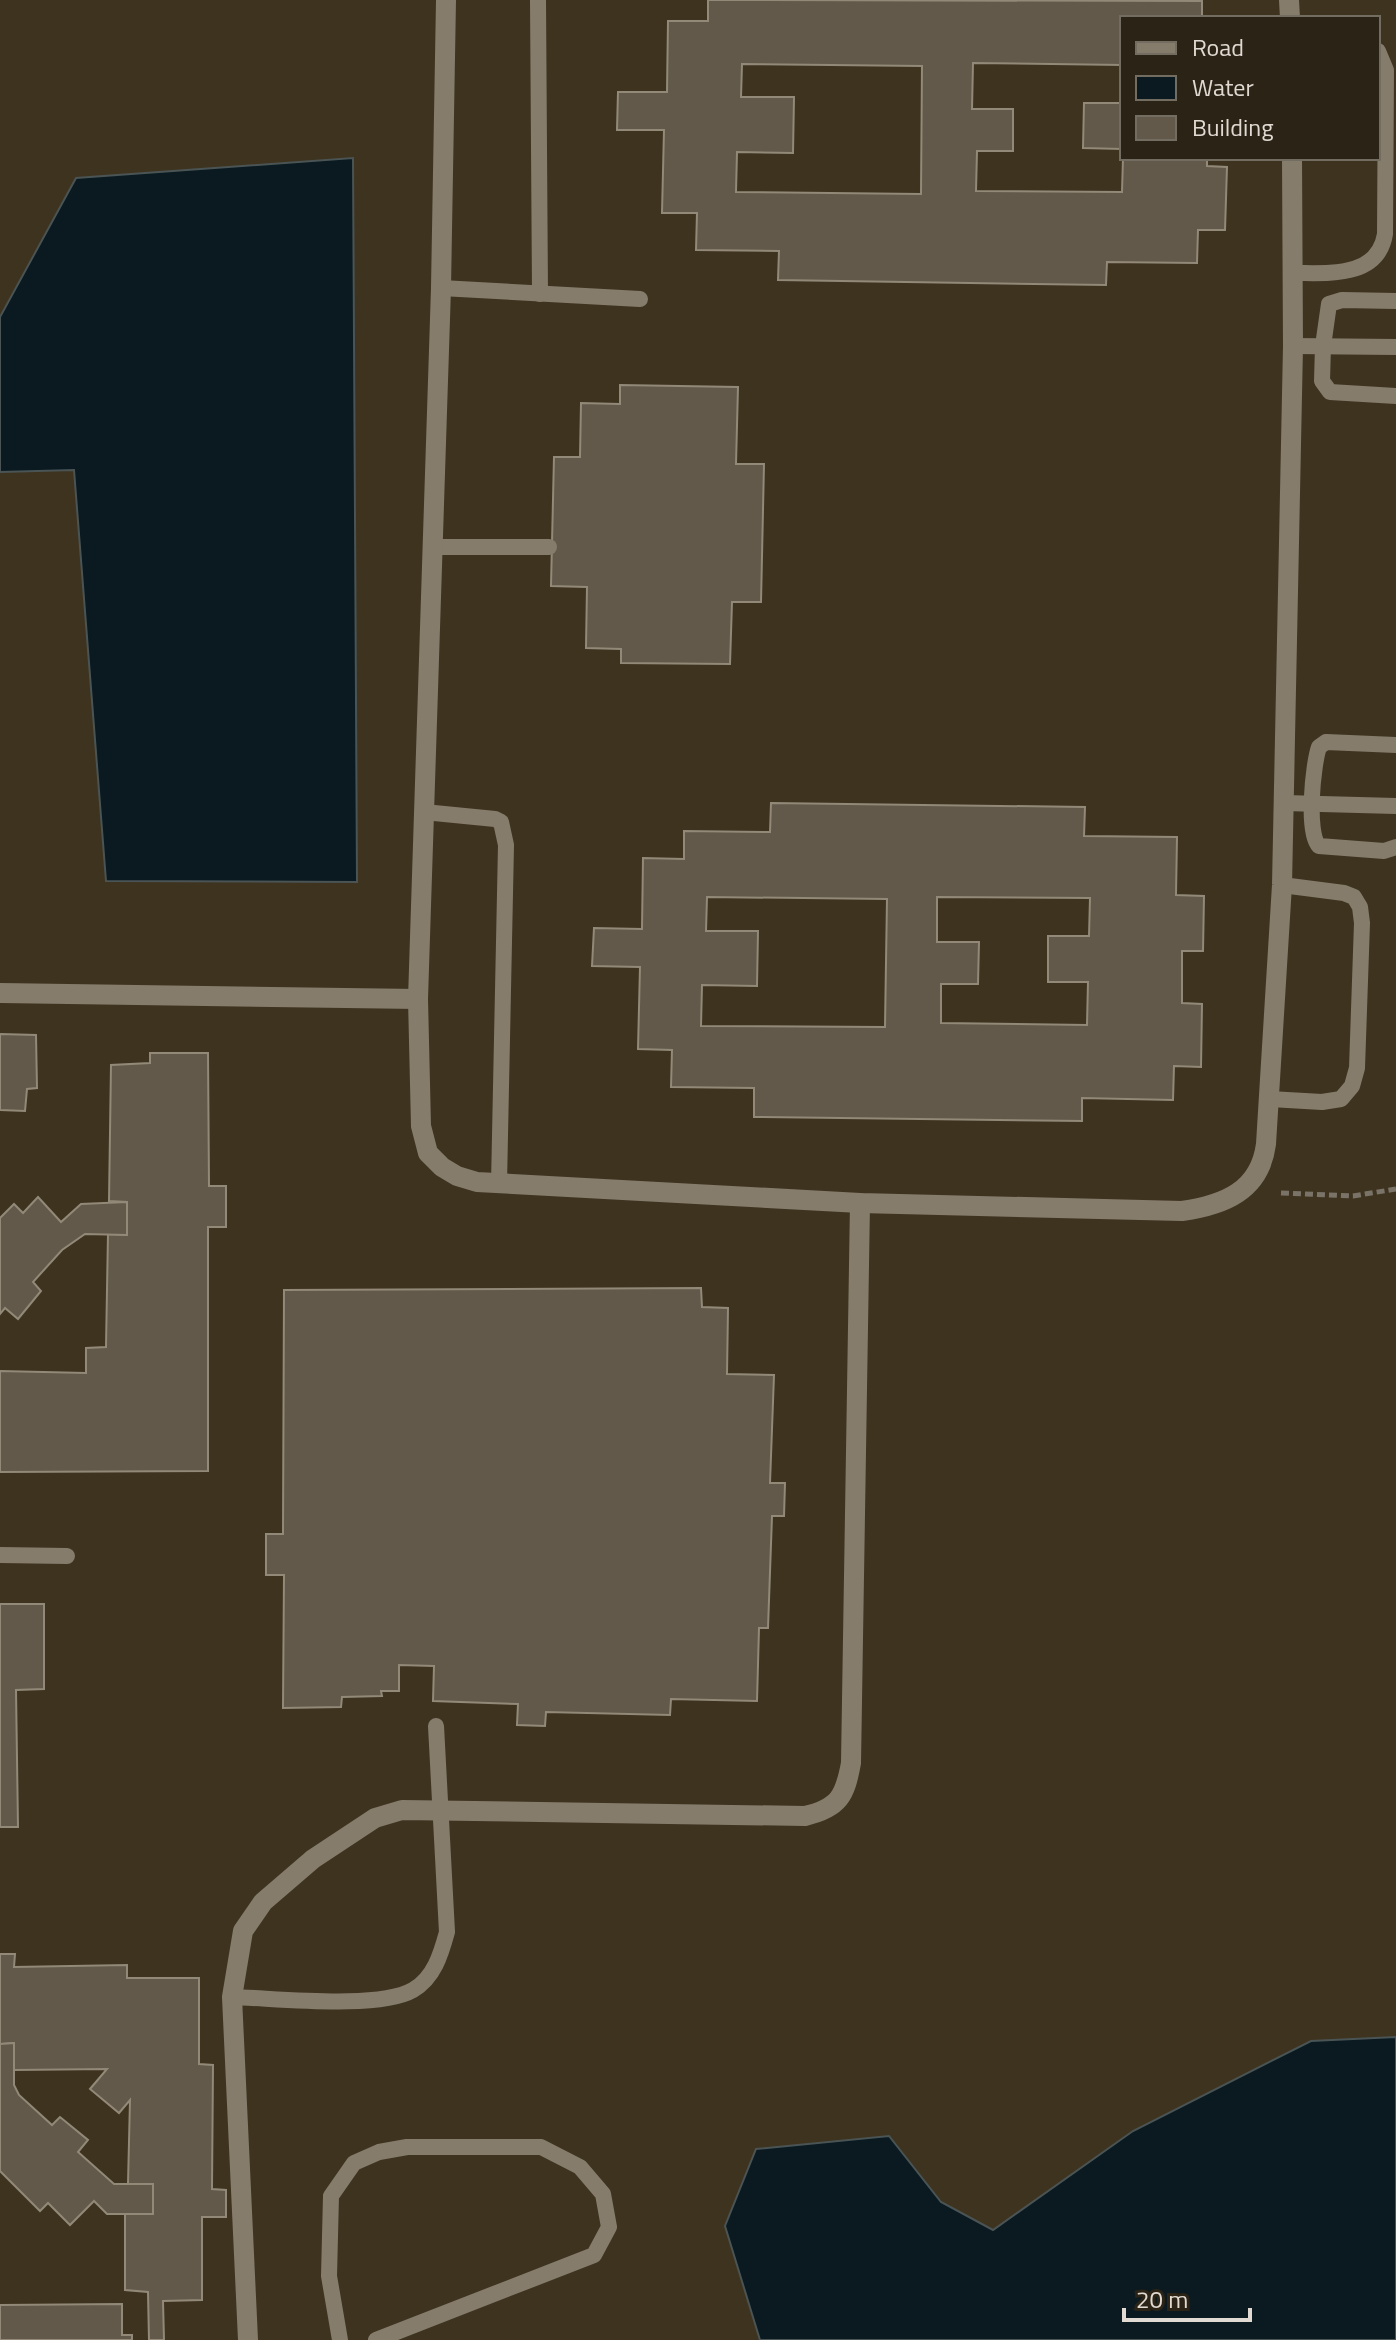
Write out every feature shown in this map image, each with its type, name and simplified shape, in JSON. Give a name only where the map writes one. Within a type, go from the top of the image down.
[{"type":"street","points":[[446,0],[441,288],[418,999],[421,1126],[428,1153],[442,1167],[457,1176],[499,1184],[860,1203],[1182,1211],[1206,1208],[1227,1200],[1257,1175],[1264,1161],[1282,885],[1293,346],[1292,160]]},
{"type":"street","points":[[0,993],[418,999]]},
{"type":"street","points":[[248,2340],[232,1997],[243,1931],[263,1902],[313,1859],[375,1818],[402,1810],[441,1808],[805,1816],[821,1812],[835,1803],[846,1789],[851,1763],[860,1203]]},
{"type":"lane","points":[[538,0],[540,294]]},
{"type":"lane","points":[[1294,273],[1335,273],[1353,269],[1368,264],[1382,250],[1385,234],[1386,70],[1380,56]]},
{"type":"lane","points":[[441,288],[640,299]]},
{"type":"lane","points":[[1396,301],[1342,300],[1329,304],[1322,381],[1330,392],[1396,396]]},
{"type":"lane","points":[[1293,346],[1396,347]]},
{"type":"lane","points":[[433,547],[549,547]]},
{"type":"lane","points":[[1396,745],[1326,742],[1317,752],[1312,804],[1313,840],[1319,846],[1384,851],[1396,847]]},
{"type":"lane","points":[[1284,803],[1396,806]]},
{"type":"lane","points":[[424,812],[495,819],[501,822],[506,845],[499,1184]]},
{"type":"lane","points":[[1269,1099],[1322,1102],[1341,1099],[1352,1086],[1357,1068],[1360,907],[1354,897],[1344,893],[1282,885]]},
{"type":"lane","points":[[0,1555],[67,1556]]},
{"type":"lane","points":[[232,1997],[380,2001],[414,1990],[439,1963],[447,1932],[436,1726]]},
{"type":"lane","points":[[340,2340],[329,2276],[331,2196],[354,2163],[379,2152],[407,2147],[541,2147],[580,2167],[603,2194],[609,2227],[594,2255],[376,2340]]},
{"type":"path","points":[[1244,1188],[1293,1195],[1353,1196],[1396,1189]]},
{"type":"shaded area","points":[[0,0],[1396,0],[1396,2340],[0,2340]]},
{"type":"water","points":[[353,158],[357,882],[106,881],[74,470],[0,472],[0,317],[76,178]]},
{"type":"water","points":[[1396,2037],[1396,2340],[760,2340],[725,2226],[756,2149],[889,2136],[941,2202],[993,2230],[1133,2131],[1311,2041]]},
{"type":"building","points":[[708,0],[1202,1],[1202,16],[1120,16],[1120,65],[973,63],[972,109],[1013,109],[1013,151],[977,151],[976,191],[1122,192],[1123,160],[1207,160],[1207,166],[1227,167],[1225,230],[1198,230],[1197,263],[1107,262],[1106,285],[778,280],[779,251],[696,250],[697,213],[662,213],[664,130],[617,130],[618,92],[667,92],[668,21],[708,21]],"holes":[[[742,64],[922,66],[921,194],[736,192],[737,152],[793,153],[794,97],[741,97]]]},
{"type":"building","points":[[1084,103],[1120,103],[1120,149],[1083,148]]},
{"type":"building","points":[[620,385],[738,387],[736,464],[764,464],[761,602],[732,602],[730,664],[621,663],[621,649],[586,648],[587,587],[551,586],[554,457],[580,457],[581,403],[620,404]]},
{"type":"building","points":[[771,803],[1085,807],[1084,836],[1177,837],[1176,895],[1204,896],[1203,951],[1182,951],[1182,1003],[1202,1004],[1201,1067],[1174,1066],[1173,1100],[1082,1098],[1082,1121],[754,1117],[754,1088],[671,1087],[672,1050],[638,1049],[640,967],[592,966],[594,928],[642,929],[643,858],[684,859],[684,831],[770,832]],"holes":[[[707,897],[887,899],[885,1027],[701,1026],[702,985],[757,986],[758,931],[706,931]],[[937,897],[1090,898],[1089,936],[1048,936],[1048,982],[1088,982],[1087,1025],[941,1023],[941,984],[978,984],[979,942],[937,942]]]},
{"type":"building","points":[[0,1034],[36,1035],[37,1088],[27,1089],[25,1111],[0,1110]]},
{"type":"building","points":[[150,1053],[208,1053],[209,1186],[226,1186],[226,1227],[208,1227],[208,1471],[0,1472],[0,1371],[86,1373],[86,1348],[106,1347],[108,1234],[127,1235],[127,1202],[109,1201],[111,1065],[150,1063]]},
{"type":"building","points":[[38,1197],[61,1222],[81,1204],[127,1202],[127,1235],[85,1234],[62,1250],[33,1282],[41,1291],[18,1319],[5,1308],[0,1314],[0,1218],[14,1204],[23,1213]]},
{"type":"building","points":[[701,1288],[702,1307],[728,1308],[727,1374],[774,1375],[770,1483],[785,1483],[784,1516],[772,1516],[768,1628],[759,1628],[757,1701],[671,1699],[670,1715],[546,1712],[545,1726],[517,1725],[518,1704],[433,1701],[434,1666],[399,1665],[399,1691],[381,1691],[382,1696],[342,1697],[341,1707],[283,1708],[284,1575],[266,1575],[266,1534],[283,1534],[284,1290]]},
{"type":"building","points":[[0,1604],[44,1604],[44,1689],[16,1690],[18,1827],[0,1827]]},
{"type":"building","points":[[0,1954],[15,1954],[14,1967],[127,1965],[127,1978],[199,1978],[199,2064],[213,2065],[212,2189],[226,2190],[226,2217],[202,2217],[202,2300],[163,2301],[164,2340],[149,2340],[148,2292],[125,2290],[125,2214],[153,2214],[153,2184],[128,2184],[130,2100],[119,2113],[90,2089],[107,2069],[14,2070],[14,2043],[0,2044]]},
{"type":"building","points":[[14,2043],[14,2085],[19,2095],[52,2125],[60,2117],[88,2140],[78,2152],[114,2184],[153,2184],[153,2214],[107,2214],[94,2201],[70,2225],[48,2203],[40,2211],[0,2171],[0,2044]]},
{"type":"building","points":[[122,2304],[122,2335],[132,2335],[132,2340],[0,2340],[0,2305]]}]
